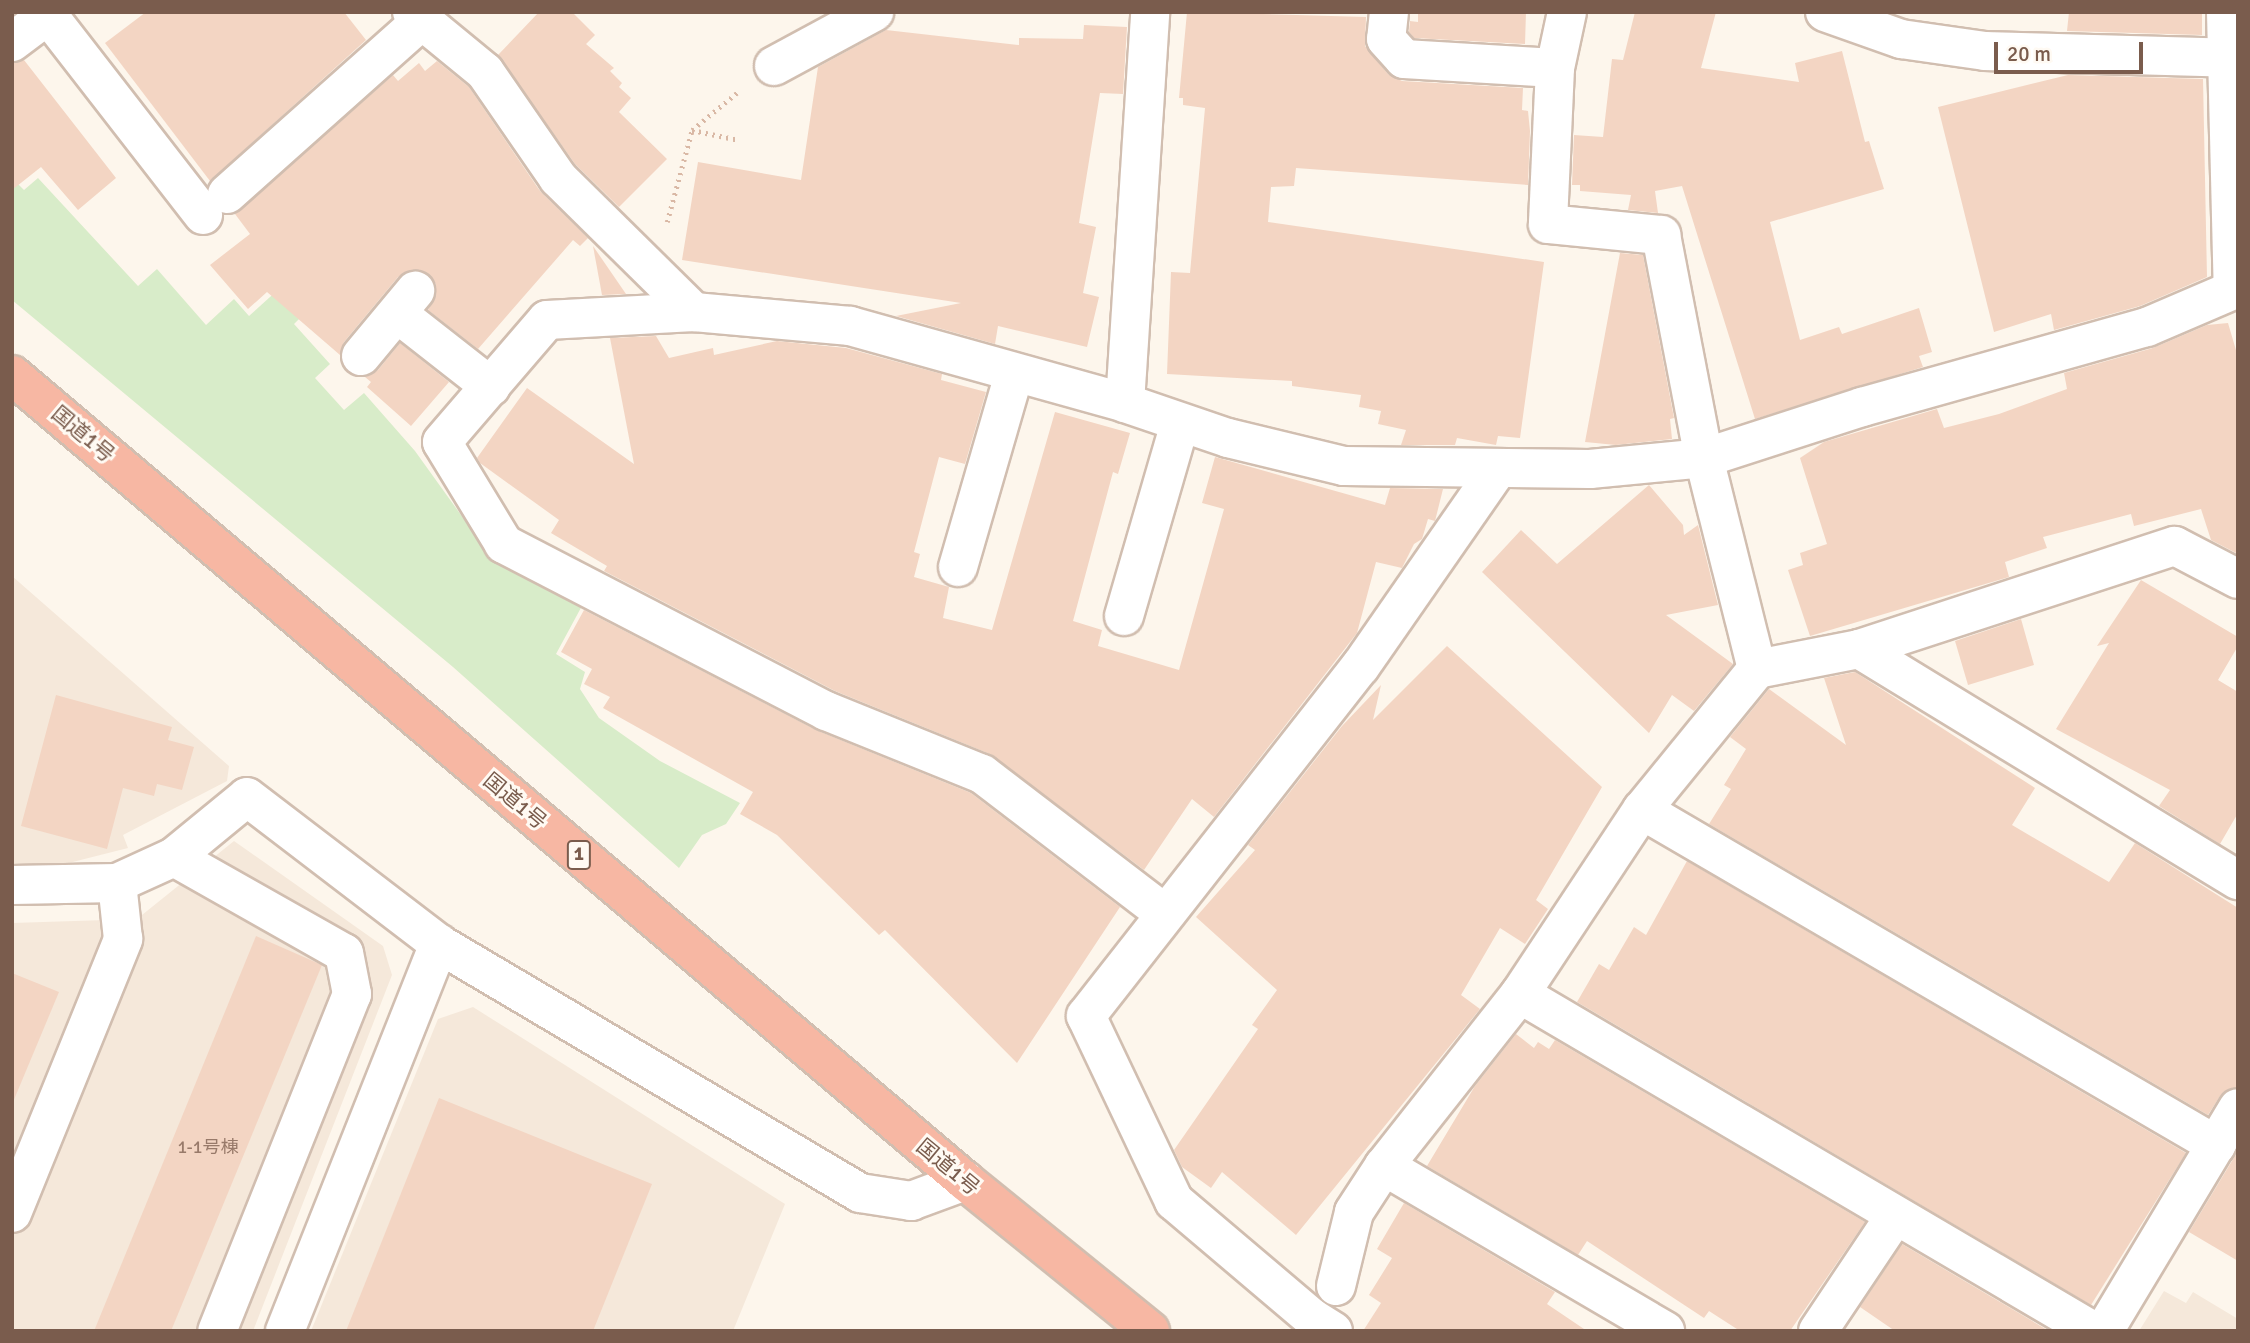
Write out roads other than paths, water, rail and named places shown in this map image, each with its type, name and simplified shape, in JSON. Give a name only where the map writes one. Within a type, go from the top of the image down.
[{"type":"highway","name":"国道1号","points":[[12,375],[965,1181],[1150,1331]]},
{"type":"street","points":[[774,66],[874,12]]},
{"type":"street","points":[[1125,403],[1150,12]]},
{"type":"street","points":[[1389,12],[1386,39],[1404,59],[1555,68]]},
{"type":"street","points":[[1567,12],[1555,68],[1548,224],[1661,235],[1704,458],[1757,669]]},
{"type":"street","points":[[1825,12],[1901,39],[1985,51],[2232,56]]},
{"type":"street","points":[[1164,913],[982,774],[826,712],[504,544],[442,442],[547,320],[694,312],[850,326],[1125,403],[1180,423],[1344,466],[1497,470],[1590,469],[1704,458],[1862,407],[2147,327],[2235,289],[2232,56],[2226,12]]},
{"type":"street","points":[[12,42],[48,15],[215,205],[417,16],[485,72],[558,178],[653,250],[694,312]]},
{"type":"street","points":[[361,356],[406,303],[491,387]]},
{"type":"street","points":[[958,567],[1014,374]]},
{"type":"street","points":[[1124,616],[1180,423]]},
{"type":"street","points":[[1334,1331],[1312,1318],[1174,1201],[1086,1016],[1164,913],[1360,667],[1497,470]]},
{"type":"street","points":[[1336,1286],[1354,1212],[1384,1166],[1520,994],[1642,810],[1757,669],[1859,649],[2175,546],[2236,574]]},
{"type":"street","points":[[1859,649],[2238,880]]},
{"type":"street","points":[[12,884],[117,883],[174,857],[247,797],[439,944],[860,1193],[911,1200],[965,1181]]},
{"type":"street","points":[[1642,810],[2216,1145]]},
{"type":"street","points":[[174,857],[344,953],[352,994],[217,1331]]},
{"type":"street","points":[[12,1213],[122,939],[117,883]]},
{"type":"street","points":[[285,1331],[439,944]]},
{"type":"street","points":[[1520,994],[2093,1331]]},
{"type":"street","points":[[2104,1331],[2238,1108]]},
{"type":"street","points":[[1384,1166],[1665,1331]]},
{"type":"street","points":[[1818,1331],[1895,1216]]}]
